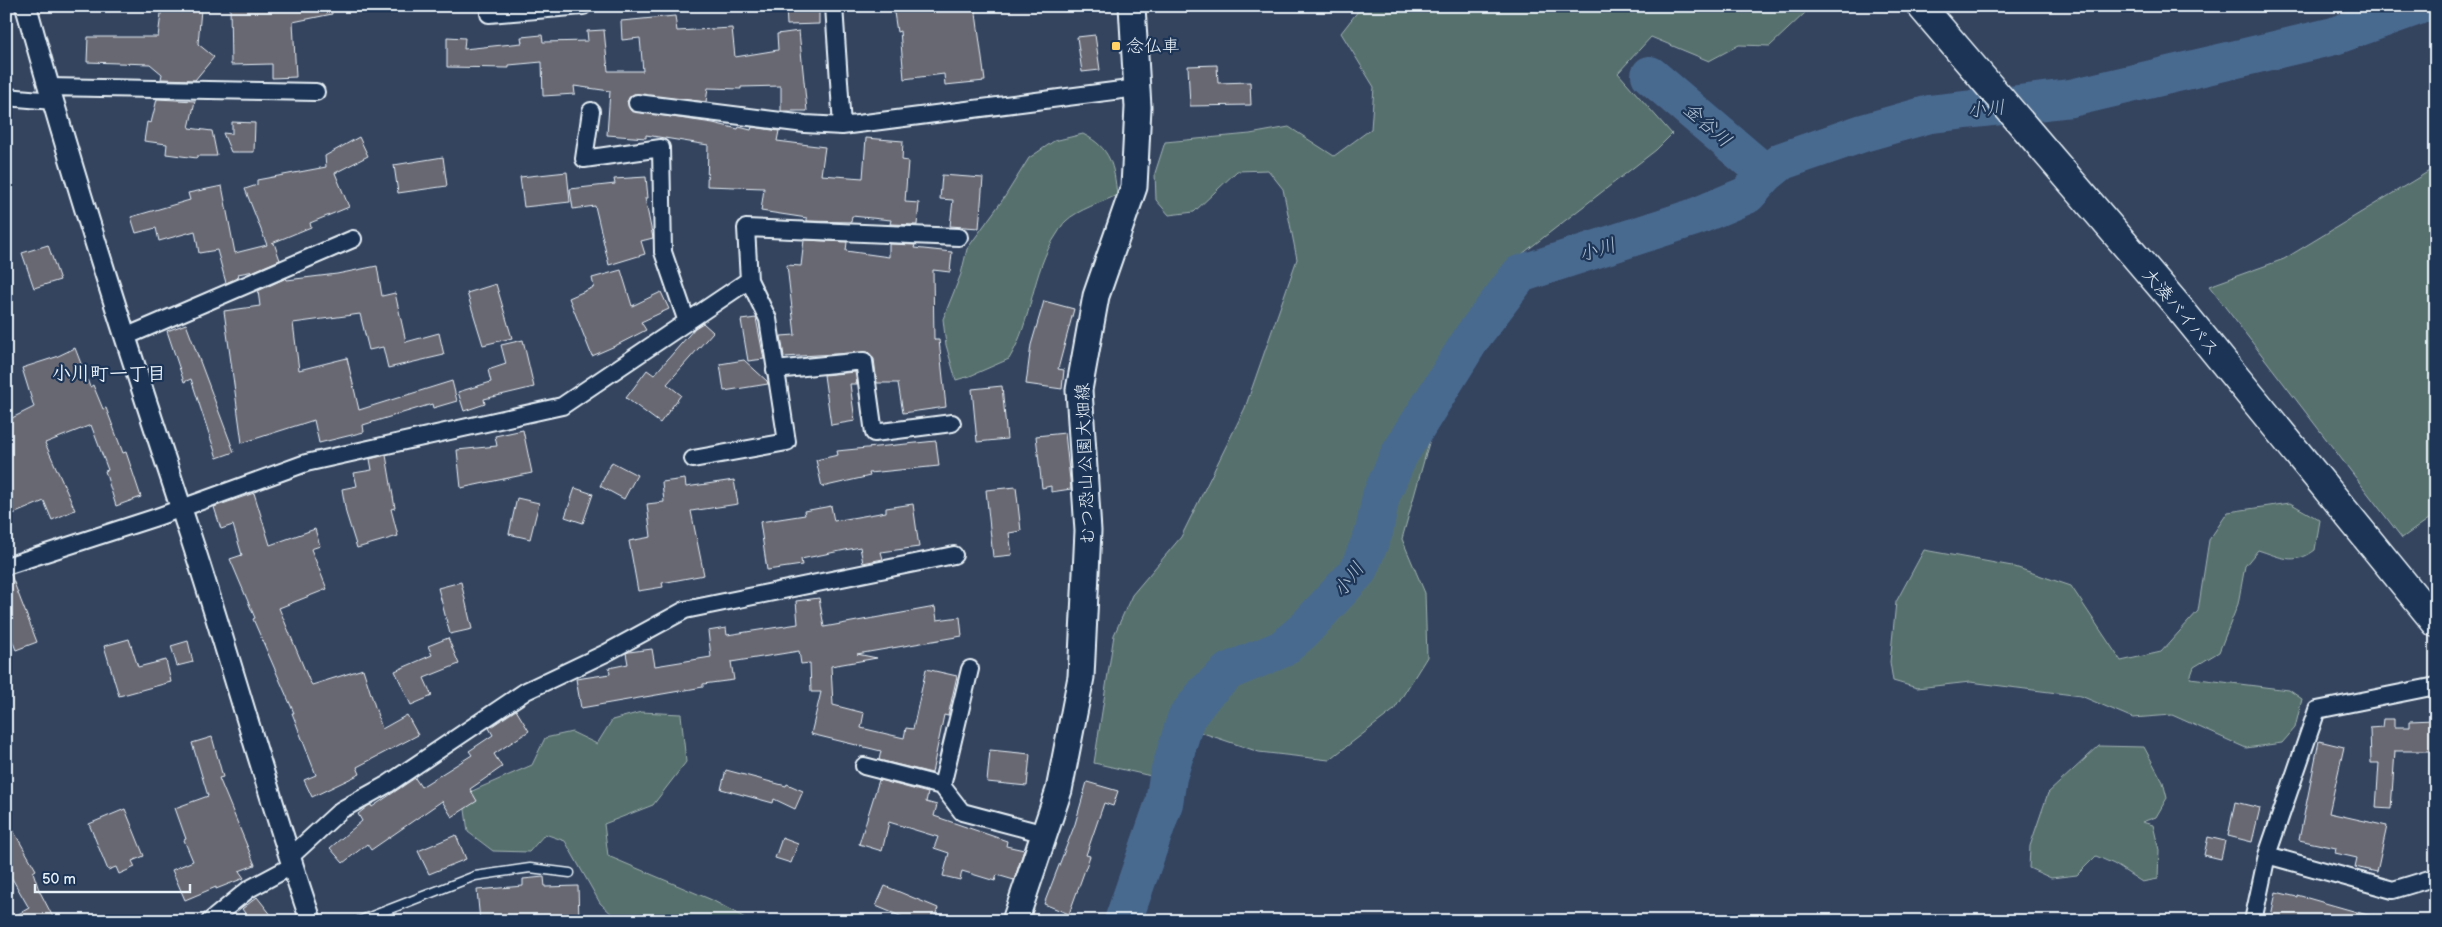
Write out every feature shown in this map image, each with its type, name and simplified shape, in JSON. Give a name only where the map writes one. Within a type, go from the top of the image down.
[{"type":"highway","name":"大湊バイパス","points":[[1921,6],[2176,304],[2436,623]]},
{"type":"main road","name":"むつ恐山公園大畑線","points":[[1015,921],[1059,790],[1081,677],[1088,530],[1080,390],[1096,296],[1134,187],[1138,107],[1132,6]]},
{"type":"street","points":[[26,6],[125,337],[290,862],[311,921]]},
{"type":"street","points":[[489,14],[583,6]]},
{"type":"street","points":[[834,6],[842,126]]},
{"type":"street","points":[[637,103],[805,124],[842,126],[1137,88]]},
{"type":"street","points":[[6,97],[51,94],[316,92]]},
{"type":"street","points":[[591,111],[584,159],[661,148],[663,252],[687,322]]},
{"type":"street","points":[[693,459],[787,442],[768,319],[749,280],[746,228],[959,237]]},
{"type":"street","points":[[125,337],[353,239]]},
{"type":"street","points":[[6,566],[180,508],[306,463],[562,406],[749,280]]},
{"type":"street","points":[[775,370],[864,361],[874,433],[952,423]]},
{"type":"street","points":[[210,921],[249,889],[290,862],[341,810],[388,784],[526,691],[606,652],[685,610],[954,555]]},
{"type":"street","points":[[942,786],[970,669]]},
{"type":"street","points":[[2253,921],[2267,855],[2317,710],[2436,686]]},
{"type":"street","points":[[864,766],[942,786],[962,812],[1045,834]]},
{"type":"street","points":[[2267,855],[2393,890],[2436,877]]},
{"type":"lane","points":[[359,921],[475,876],[530,868],[570,873]]},
{"type":"green space","points":[[1362,6],[1807,6],[1805,13],[1770,46],[1739,45],[1709,61],[1651,37],[1618,73],[1672,134],[1656,150],[1499,272],[1453,357],[1402,539],[1425,593],[1427,657],[1394,710],[1329,760],[1259,752],[1200,732],[1173,781],[1094,763],[1114,635],[1132,595],[1181,537],[1245,408],[1297,259],[1283,189],[1268,170],[1237,171],[1194,212],[1169,215],[1156,200],[1155,173],[1165,142],[1250,134],[1289,127],[1334,156],[1371,129],[1374,87],[1341,33]]},
{"type":"green space","points":[[1083,134],[1100,145],[1109,159],[1117,195],[1077,213],[1062,225],[1048,249],[1042,264],[1023,328],[1009,359],[956,380],[946,345],[943,319],[961,274],[967,249],[1004,198],[1029,158],[1054,141]]},
{"type":"green space","points":[[2436,167],[2436,514],[2402,538],[2209,286],[2284,259]]},
{"type":"green space","points":[[2290,503],[2320,520],[2315,550],[2300,558],[2287,559],[2258,550],[2245,566],[2238,604],[2219,652],[2194,667],[2190,678],[2289,690],[2302,699],[2295,728],[2282,743],[2246,748],[2172,715],[2133,718],[2081,696],[1970,682],[1917,688],[1893,681],[1890,662],[1896,602],[1924,550],[2012,566],[2071,586],[2121,661],[2161,652],[2198,611],[2209,540],[2228,512]]},
{"type":"green space","points":[[641,712],[681,714],[686,762],[653,805],[604,824],[608,856],[712,900],[749,920],[782,919],[789,921],[619,921],[600,903],[565,841],[545,834],[529,852],[493,851],[468,832],[463,795],[532,765],[545,738],[572,732],[597,744],[612,720]]},
{"type":"green space","points":[[2099,746],[2144,747],[2163,782],[2167,798],[2156,817],[2142,822],[2153,825],[2159,850],[2158,879],[2142,882],[2114,864],[2096,856],[2077,875],[2051,878],[2029,868],[2030,846],[2048,793]]},
{"type":"building","points":[[162,6],[201,9],[198,44],[214,57],[195,80],[161,79],[162,74],[150,64],[87,62],[88,37],[158,37]]},
{"type":"building","points":[[230,6],[331,6],[332,14],[293,22],[296,77],[272,78],[272,64],[231,65]]},
{"type":"building","points":[[786,6],[819,6],[819,24],[787,25]]},
{"type":"building","points":[[893,6],[975,6],[985,81],[945,85],[944,74],[904,79],[900,31],[897,32]]},
{"type":"building","points":[[675,16],[677,31],[732,28],[735,57],[778,50],[777,34],[799,31],[807,111],[781,111],[781,86],[741,87],[741,89],[708,88],[706,102],[634,94],[627,101],[631,111],[713,123],[738,129],[739,127],[751,130],[752,127],[779,131],[777,141],[825,147],[821,175],[863,178],[866,138],[903,141],[902,160],[908,161],[905,202],[919,203],[917,225],[890,224],[891,220],[852,216],[851,222],[807,221],[807,218],[761,211],[764,188],[707,186],[708,145],[646,135],[646,138],[607,135],[610,91],[574,86],[575,94],[543,96],[542,62],[509,65],[509,68],[447,67],[447,37],[465,38],[464,49],[522,43],[521,37],[542,35],[543,42],[588,41],[587,31],[604,30],[608,71],[643,71],[640,38],[622,40],[621,21]]},
{"type":"building","points":[[1095,35],[1100,70],[1082,72],[1077,37]]},
{"type":"building","points":[[1217,65],[1218,83],[1250,82],[1251,105],[1190,106],[1188,66]]},
{"type":"building","points":[[157,99],[195,101],[189,128],[212,131],[217,156],[197,156],[197,158],[166,154],[167,144],[144,141],[147,122],[151,123]]},
{"type":"building","points":[[232,122],[255,123],[254,152],[231,152],[223,133],[232,134]]},
{"type":"building","points":[[359,137],[368,156],[335,173],[349,207],[310,223],[311,227],[272,243],[274,243],[280,260],[254,271],[238,274],[239,277],[226,283],[217,250],[199,253],[195,231],[159,241],[156,228],[136,233],[131,217],[190,200],[188,193],[222,186],[235,253],[267,245],[245,189],[257,185],[257,180],[326,167],[325,156]]},
{"type":"building","points":[[443,157],[447,186],[398,193],[394,165]]},
{"type":"building","points":[[567,172],[570,202],[524,207],[520,177]]},
{"type":"building","points":[[942,175],[983,178],[979,228],[950,226],[953,200],[940,199]]},
{"type":"building","points":[[646,177],[648,198],[645,198],[653,238],[641,241],[645,254],[609,265],[595,206],[573,209],[570,189],[615,184],[614,179]]},
{"type":"building","points":[[804,240],[847,242],[846,251],[889,257],[889,244],[915,245],[914,248],[952,252],[950,272],[933,270],[934,340],[939,340],[946,407],[903,413],[898,383],[877,383],[874,359],[868,352],[784,357],[781,336],[795,335],[787,265],[801,266]]},
{"type":"building","points":[[48,245],[60,280],[34,288],[22,253]]},
{"type":"building","points":[[377,266],[382,296],[395,293],[406,342],[439,333],[444,355],[388,368],[383,347],[369,350],[360,314],[293,323],[299,370],[347,358],[359,410],[452,381],[457,401],[433,408],[432,404],[363,425],[364,432],[319,443],[314,420],[242,443],[224,311],[260,306],[258,291],[286,278],[287,280],[337,274]]},
{"type":"building","points":[[621,270],[632,306],[661,292],[669,309],[641,322],[646,330],[592,356],[569,298],[594,287],[592,278]]},
{"type":"building","points":[[496,284],[512,338],[483,345],[467,293]]},
{"type":"building","points":[[1044,301],[1074,309],[1058,369],[1064,370],[1062,389],[1026,384],[1031,345]]},
{"type":"building","points":[[756,318],[764,359],[748,361],[741,320]]},
{"type":"building","points":[[703,323],[713,332],[667,384],[681,395],[660,423],[626,398],[647,370],[654,375],[695,328]]},
{"type":"building","points":[[186,324],[234,452],[217,458],[191,379],[184,382],[167,331]]},
{"type":"building","points":[[523,340],[534,387],[484,399],[485,404],[464,411],[458,392],[491,382],[488,370],[506,364],[501,345]]},
{"type":"building","points":[[75,348],[90,387],[93,385],[103,409],[106,408],[123,453],[126,452],[141,497],[116,506],[105,471],[108,470],[91,425],[45,443],[75,510],[52,520],[44,501],[6,517],[6,421],[34,407],[22,368],[56,357]]},
{"type":"building","points":[[744,360],[768,384],[724,391],[720,364]]},
{"type":"building","points":[[855,372],[857,384],[850,384],[855,421],[831,425],[824,375]]},
{"type":"building","points":[[1002,386],[1007,439],[977,442],[972,389]]},
{"type":"building","points":[[523,430],[532,473],[461,488],[457,450],[497,446],[495,436]]},
{"type":"building","points":[[1065,433],[1071,489],[1051,492],[1051,486],[1042,488],[1036,436]]},
{"type":"building","points":[[936,441],[939,466],[869,473],[870,476],[822,487],[816,460],[838,455],[837,451]]},
{"type":"building","points":[[386,455],[395,508],[391,509],[398,536],[357,548],[346,513],[342,489],[357,486],[354,473],[372,470],[370,459]]},
{"type":"building","points":[[612,462],[637,475],[624,499],[600,486]]},
{"type":"building","points":[[685,479],[686,487],[734,480],[738,504],[691,511],[704,575],[662,583],[663,587],[638,591],[629,541],[651,537],[647,504],[664,502],[662,482]]},
{"type":"building","points":[[1016,487],[1021,531],[1009,533],[1012,555],[993,557],[986,490]]},
{"type":"building","points":[[575,488],[593,494],[583,523],[565,517]]},
{"type":"building","points":[[254,493],[270,545],[315,529],[320,546],[311,549],[327,589],[279,608],[312,685],[363,669],[382,729],[407,715],[418,735],[357,767],[360,774],[312,797],[304,780],[316,775],[292,713],[294,713],[253,619],[255,618],[230,559],[242,555],[233,525],[221,529],[214,507]]},
{"type":"building","points":[[517,498],[539,503],[530,539],[509,534]]},
{"type":"building","points":[[913,504],[919,547],[881,552],[883,559],[863,563],[860,547],[801,559],[802,565],[767,570],[760,522],[805,515],[804,511],[831,506],[834,521],[886,512],[886,508]]},
{"type":"building","points":[[11,575],[37,642],[16,650],[6,625],[6,576]]},
{"type":"building","points":[[461,582],[472,629],[450,634],[438,588]]},
{"type":"building","points":[[819,598],[824,627],[935,607],[937,620],[960,617],[962,636],[857,654],[877,658],[831,666],[833,705],[864,713],[861,728],[904,738],[906,728],[913,729],[926,669],[957,676],[948,716],[944,715],[932,773],[879,760],[881,751],[811,734],[821,692],[811,692],[810,663],[801,664],[799,651],[731,662],[734,680],[703,684],[703,687],[581,708],[576,679],[610,674],[609,668],[628,664],[626,653],[652,649],[655,666],[711,657],[708,631],[726,628],[727,635],[798,624],[796,601]]},
{"type":"building","points":[[448,638],[459,664],[424,678],[432,696],[411,705],[395,671],[432,655],[428,646]]},
{"type":"building","points":[[129,639],[138,667],[166,660],[171,682],[119,696],[104,646]]},
{"type":"building","points":[[188,641],[193,662],[177,666],[171,646]]},
{"type":"building","points":[[516,710],[529,731],[494,754],[502,767],[470,789],[477,801],[452,817],[442,801],[371,850],[367,844],[343,863],[330,848],[362,821],[358,814],[368,806],[371,805],[372,807],[415,778],[421,787],[472,755],[469,751],[493,735],[489,728]]},
{"type":"building","points":[[2383,719],[2394,719],[2394,727],[2410,727],[2410,721],[2434,720],[2435,751],[2395,751],[2391,809],[2376,808],[2379,763],[2371,763],[2370,728],[2382,727]]},
{"type":"building","points":[[212,737],[223,777],[219,778],[255,865],[239,871],[244,878],[185,900],[172,870],[193,861],[184,840],[186,839],[175,808],[208,796],[192,743]]},
{"type":"building","points":[[2319,741],[2344,747],[2329,813],[2387,826],[2377,872],[2355,867],[2357,858],[2335,853],[2336,848],[2299,840]]},
{"type":"building","points":[[990,750],[1030,754],[1027,786],[987,782]]},
{"type":"building","points":[[726,770],[786,786],[787,784],[803,791],[795,809],[774,799],[773,803],[721,789]]},
{"type":"building","points":[[879,780],[928,793],[926,802],[937,805],[934,816],[1007,841],[1006,846],[1024,850],[1014,880],[997,875],[995,881],[962,871],[960,880],[943,876],[949,853],[934,848],[938,837],[889,822],[882,851],[859,844]]},
{"type":"building","points":[[1087,782],[1118,791],[1113,806],[1104,803],[1086,855],[1090,856],[1069,914],[1044,904],[1075,824]]},
{"type":"building","points":[[2235,802],[2260,808],[2252,842],[2228,836]]},
{"type":"building","points":[[125,809],[144,856],[132,861],[135,867],[119,874],[116,867],[108,870],[89,824]]},
{"type":"building","points":[[6,818],[36,870],[33,872],[39,890],[55,921],[6,921],[29,908],[6,868]]},
{"type":"building","points":[[456,835],[466,859],[429,874],[418,851]]},
{"type":"building","points":[[2208,837],[2225,841],[2221,859],[2204,855]]},
{"type":"building","points":[[782,838],[798,844],[791,863],[775,858]]},
{"type":"building","points":[[544,877],[545,887],[578,886],[579,921],[480,921],[477,890],[523,886],[523,879]]},
{"type":"building","points":[[885,886],[938,908],[933,921],[912,921],[876,906]]},
{"type":"building","points":[[2276,892],[2297,897],[2297,895],[2371,916],[2370,921],[2287,921],[2271,916]]},
{"type":"building","points":[[257,897],[276,921],[251,921],[242,909]]},
{"type":"waterway","name":"小川","points":[[1123,921],[1164,803],[1168,777],[1186,718],[1206,692],[1229,671],[1282,649],[1303,631],[1358,571],[1374,532],[1381,496],[1399,455],[1473,336],[1520,274],[1695,217],[1747,195],[1766,174],[1782,161],[1863,133],[1930,114],[2071,98],[2334,36],[2418,6]]},
{"type":"waterway","name":"金谷川","points":[[1650,75],[1766,174]]},
{"type":"place","name":"念仏車","points":[[1116,46]]},
{"type":"district","name":"小川町一丁目","points":[[109,373]]}]
